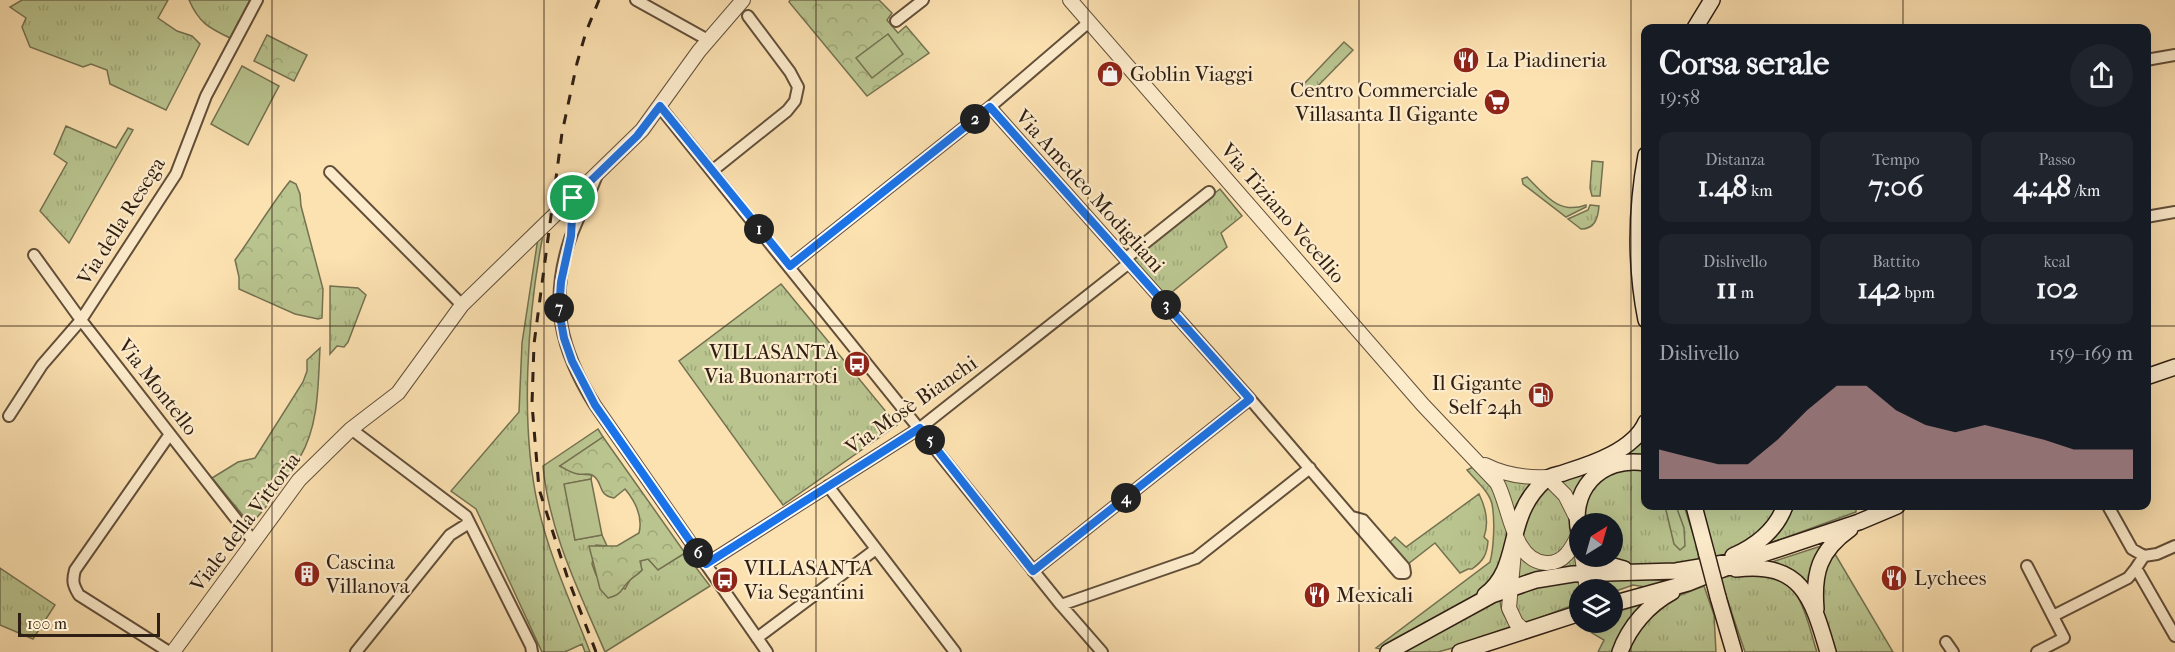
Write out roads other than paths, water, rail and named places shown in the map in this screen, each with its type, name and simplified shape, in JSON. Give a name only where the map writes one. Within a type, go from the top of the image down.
[{"type":"main road","points":[[1697,24],[1712,0]]},
{"type":"main road","points":[[1641,194],[1637,225],[1641,284]]},
{"type":"main road","points":[[2151,375],[2175,367]]},
{"type":"main road","points":[[2151,385],[2175,377]]},
{"type":"main road","points":[[1453,617],[1490,591],[1501,578],[1509,563],[1519,521],[1526,504],[1547,477],[1582,466],[1623,447],[1635,438],[1641,429]]},
{"type":"main road","points":[[1576,513],[1580,498],[1594,476],[1618,464],[1631,461],[1641,462]]},
{"type":"main road","points":[[1695,510],[1713,564],[1734,652]]},
{"type":"main road","points":[[1620,652],[1629,632],[1645,613],[1665,596],[1688,583],[1713,564],[1756,544],[1770,531],[1783,510]]},
{"type":"main road","points":[[1611,579],[1748,559],[1859,522],[1888,510]]},
{"type":"main road","points":[[1828,652],[1817,615],[1815,585],[1822,559],[1833,542],[1859,522]]},
{"type":"main road","points":[[1713,564],[1782,573],[1793,580],[1803,591],[1817,615]]},
{"type":"main road","points":[[1617,567],[1660,573]]},
{"type":"main road","points":[[1389,652],[1492,595],[1547,577],[1569,580]]},
{"type":"main road","points":[[1623,601],[1688,583]]},
{"type":"main road","points":[[1460,652],[1569,617]]},
{"type":"main road","points":[[1724,652],[1727,626]]},
{"type":"street","name":"Via della Resega","points":[[9,416],[42,365],[81,320],[176,174],[206,96],[257,0]]},
{"type":"street","points":[[636,0],[708,40]]},
{"type":"street","name":"Viale della Vittoria","points":[[171,652],[299,480],[351,429],[398,393],[462,305],[642,130],[708,40],[743,0]]},
{"type":"street","points":[[896,21],[922,0]]},
{"type":"street","name":"Via Tiziano Vecellio","points":[[1070,0],[1466,452]]},
{"type":"street","points":[[712,171],[787,111],[795,100],[798,87],[790,72],[748,16]]},
{"type":"street","points":[[790,266],[990,107],[1089,22]]},
{"type":"street","points":[[2151,59],[2175,55]]},
{"type":"street","points":[[660,106],[1098,650]]},
{"type":"street","name":"Via Amedeo Modigliani","points":[[990,107],[1250,399],[1399,573],[1405,573],[1404,567],[1363,520],[1352,517]]},
{"type":"street","points":[[330,172],[462,305]]},
{"type":"street","points":[[571,236],[597,175]]},
{"type":"street","name":"Via Mosè Bianchi","points":[[706,564],[920,428],[1209,192]]},
{"type":"street","points":[[573,198],[571,236],[561,282],[559,311],[564,338],[572,361],[595,405],[767,652]]},
{"type":"street","points":[[2151,216],[2175,212]]},
{"type":"street","name":"Via Montello","points":[[34,255],[81,320],[254,542]]},
{"type":"street","points":[[1033,571],[1250,399]]},
{"type":"street","points":[[351,429],[459,510],[469,523],[532,652]]},
{"type":"street","points":[[170,434],[75,570],[73,585],[79,595],[171,652]]},
{"type":"street","points":[[1466,452],[1498,472],[1524,477],[1547,477],[1566,495],[1574,513]]},
{"type":"street","points":[[1466,452],[1497,483],[1503,495],[1515,537],[1522,549],[1532,558],[1543,563],[1554,563],[1569,551]]},
{"type":"street","points":[[1061,605],[1196,558],[1310,468]]},
{"type":"street","points":[[828,486],[955,652]]},
{"type":"street","points":[[2110,510],[2132,549],[2144,556],[2157,554],[2175,546]]},
{"type":"street","points":[[356,652],[450,535],[469,523]]},
{"type":"street","points":[[1515,537],[1509,608],[1516,623],[1525,631]]},
{"type":"street","points":[[757,638],[876,549]]},
{"type":"street","points":[[2053,616],[2128,578],[2144,556]]},
{"type":"street","points":[[2027,566],[2064,638],[2037,652]]},
{"type":"street","points":[[2136,568],[2175,636]]},
{"type":"street","points":[[1946,642],[1953,652]]},
{"type":"railway","points":[[596,652],[567,576],[539,489],[532,404],[534,344],[562,133],[577,63],[599,0]]},
{"type":"place","name":"La Piadineria","points":[[1466,60]]},
{"type":"place","name":"Goblin Viaggi","points":[[1110,74]]},
{"type":"place","name":"Centro Commerciale Villasanta Il Gigante","points":[[1497,102]]},
{"type":"place","name":"VILLASANTA Via Buonarroti","points":[[857,364]]},
{"type":"place","name":"Il Gigante Self 24h","points":[[1541,395]]},
{"type":"place","name":"Cascina Villanova","points":[[307,574]]},
{"type":"place","name":"Lychees","points":[[1894,578]]},
{"type":"place","name":"VILLASANTA Via Segantini","points":[[725,580]]},
{"type":"place","name":"Mexicali","points":[[1317,595]]}]
